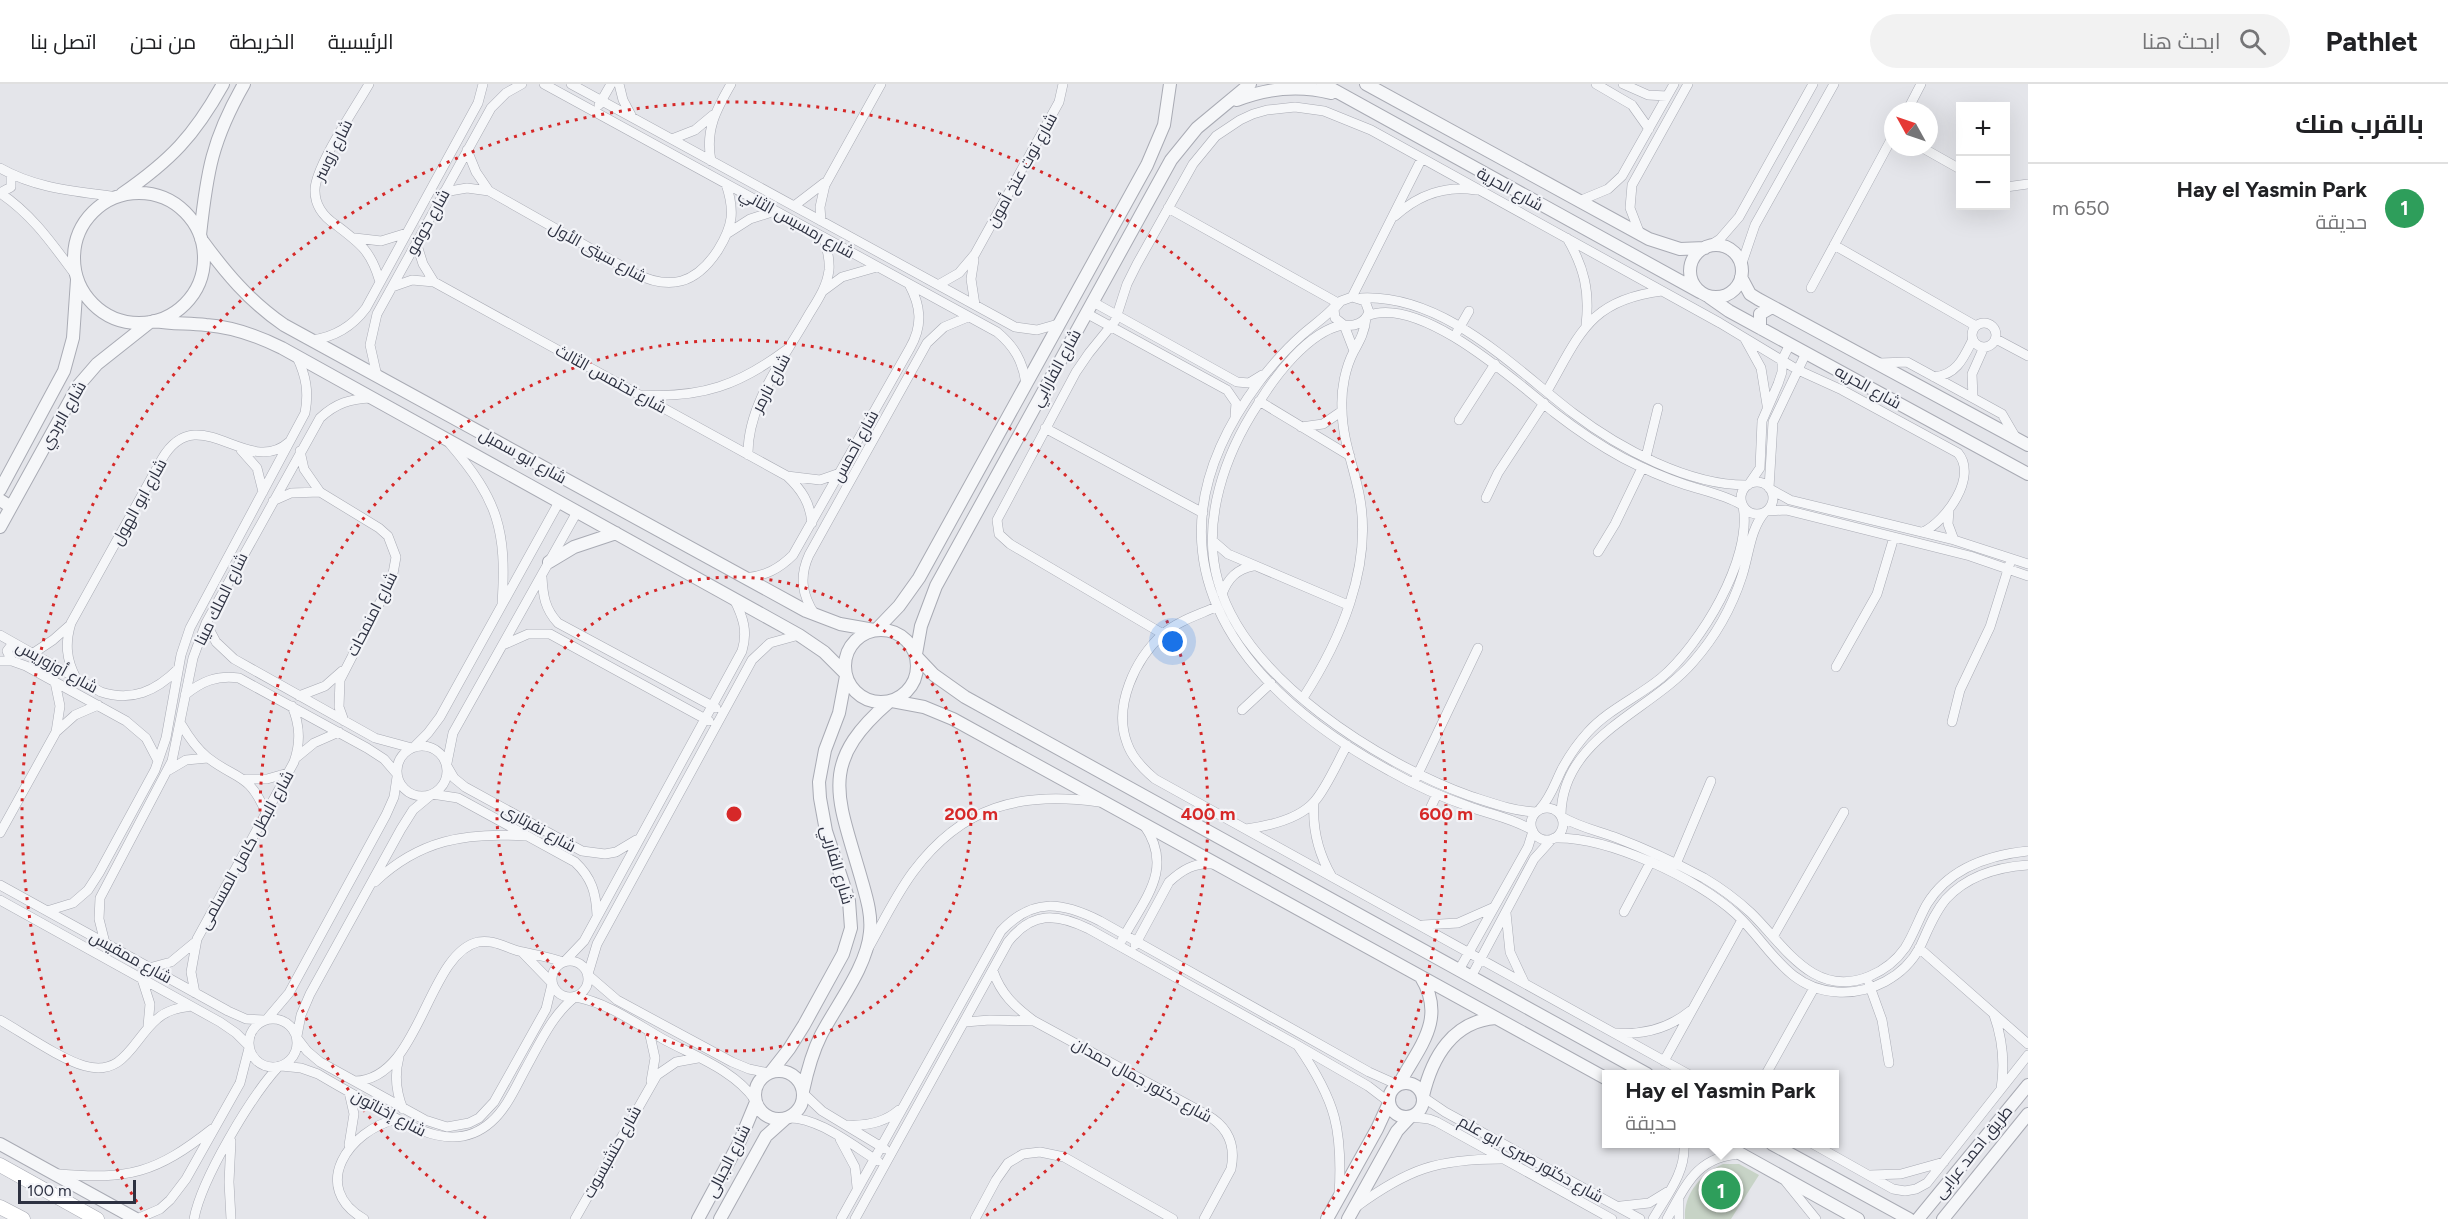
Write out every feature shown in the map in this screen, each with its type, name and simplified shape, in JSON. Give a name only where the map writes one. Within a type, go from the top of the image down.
[{"type":"main road","points":[[0,1165],[97,1219]]},
{"type":"main road","points":[[0,1207],[23,1219]]},
{"type":"street","points":[[77,278],[74,252],[81,229],[96,210],[160,168],[179,150],[201,121],[223,84]]},
{"type":"street","points":[[11,175],[11,187],[0,193],[16,204],[38,225],[77,278],[93,305],[119,320],[135,323],[152,322],[181,307],[199,283],[204,261],[201,237],[212,154],[224,120],[244,84]]},
{"type":"street","name":"شارع زوسر","points":[[369,84],[322,165],[315,182],[315,191],[319,209],[355,238],[371,258],[380,282]]},
{"type":"street","name":"شارع خوفو","points":[[311,340],[333,336],[360,317],[478,103],[483,84]]},
{"type":"street","name":"شارع خوفو","points":[[377,376],[370,345],[370,334],[377,314],[484,120],[498,100],[522,84]]},
{"type":"street","name":"شارع رمسيس الثاني","points":[[544,84],[997,332],[1006,340],[1020,360],[1026,384]]},
{"type":"street","name":"شارع رمسيس الثاني","points":[[571,84],[1003,321],[1026,330],[1037,330],[1059,324]]},
{"type":"street","points":[[583,106],[595,84]]},
{"type":"street","points":[[595,112],[611,84]]},
{"type":"street","points":[[619,84],[623,100],[633,117]]},
{"type":"street","points":[[711,160],[708,137],[714,113],[731,84]]},
{"type":"street","points":[[821,221],[820,200],[828,179],[881,84]]},
{"type":"street","name":"شارع توت عنخ أمون","points":[[938,285],[959,273],[975,254],[1059,102],[1062,84]]},
{"type":"street","name":"شارع الفارابي","points":[[875,630],[899,606],[919,578],[1141,175],[1164,125],[1170,84]]},
{"type":"street","name":"شارع الفارابي","points":[[916,655],[921,626],[930,599],[1158,184],[1183,143],[1197,128],[1250,84]]},
{"type":"street","name":"شارع الحرية","points":[[1323,84],[1704,294]]},
{"type":"street","name":"شارع الحرية","points":[[1366,84],[1644,236],[1680,249],[1707,247]]},
{"type":"street","points":[[1596,84],[1624,100],[1639,112],[1649,129]]},
{"type":"street","points":[[1579,201],[1608,189],[1627,168],[1674,84]]},
{"type":"street","points":[[1638,259],[1646,259],[1652,254],[1653,246],[1644,236],[1630,208],[1630,196],[1638,175],[1688,84]]},
{"type":"street","points":[[1813,84],[1749,201],[1731,228],[1720,239],[1696,254],[1690,268],[1691,279],[1704,294],[1719,297],[1729,294],[1737,286],[1755,225],[1834,84]]},
{"type":"street","points":[[1912,102],[1921,84]]},
{"type":"street","points":[[1624,100],[1630,97],[1627,86]]},
{"type":"street","points":[[1627,86],[1648,95],[1667,96]]},
{"type":"street","name":"شارع الفارابي","points":[[1230,102],[1262,92],[1296,88],[1313,88],[1344,96]]},
{"type":"street","points":[[1163,634],[1010,544],[999,534],[997,527],[999,512],[1082,362],[1118,315],[1132,274],[1197,158],[1216,136],[1240,120],[1267,110],[1295,107],[1324,111],[1352,121],[1567,237],[1742,335],[1798,370],[1842,390],[1958,453],[1962,458],[1965,471],[1961,486],[1950,508],[1938,522],[1923,532]]},
{"type":"street","points":[[1798,110],[1814,119]]},
{"type":"street","points":[[472,113],[478,114],[484,120]]},
{"type":"street","points":[[672,139],[695,130],[714,113]]},
{"type":"street","name":"شارع سيتى الأول","points":[[467,150],[476,172],[489,191]]},
{"type":"street","points":[[1811,288],[1884,153]]},
{"type":"street","points":[[1937,156],[1956,167]]},
{"type":"street","points":[[1356,298],[1391,219],[1422,158]]},
{"type":"street","points":[[1501,184],[1512,164]]},
{"type":"street","points":[[0,168],[11,175],[43,186],[118,196],[148,193],[162,197],[185,212],[201,237]]},
{"type":"street","points":[[1627,168],[1632,175],[1638,175]]},
{"type":"street","points":[[1141,175],[1158,184]]},
{"type":"street","points":[[794,206],[828,179]]},
{"type":"street","points":[[726,184],[731,208],[728,233]]},
{"type":"street","points":[[2010,186],[2028,184]]},
{"type":"street","name":"شارع سيتى الأول","points":[[444,192],[467,188],[489,191],[634,273],[658,283],[681,282],[702,270],[728,233],[750,219],[775,211]]},
{"type":"street","points":[[1391,219],[1418,199],[1434,192],[1451,189],[1480,190]]},
{"type":"street","points":[[1749,201],[1750,207],[1755,211],[1764,210]]},
{"type":"street","points":[[1168,208],[1337,304]]},
{"type":"street","points":[[355,238],[381,241],[407,233]]},
{"type":"street","name":"شارع ابو سمبل","points":[[201,237],[225,272],[252,301],[284,325],[815,615],[840,624],[875,630]]},
{"type":"street","points":[[1567,237],[1586,279],[1588,293],[1586,325]]},
{"type":"street","name":"شارع نارمر","points":[[748,455],[752,418],[823,291],[829,269],[824,238]]},
{"type":"street","points":[[416,242],[423,264],[434,282]]},
{"type":"street","points":[[1707,247],[1720,245],[1730,249],[1737,256],[1741,272]]},
{"type":"street","points":[[1834,245],[1976,326]]},
{"type":"street","name":"شارع توت عنخ أمون","points":[[975,254],[971,279],[975,305]]},
{"type":"street","name":"شارع نارمر","points":[[823,291],[842,277],[877,267]]},
{"type":"street","name":"شارع الحريه","points":[[1741,272],[1750,294],[2028,445]]},
{"type":"street","name":"شارع البردي","points":[[0,490],[63,371],[73,338],[77,278]]},
{"type":"street","points":[[392,287],[412,280],[434,282]]},
{"type":"street","name":"شارع تحتمس الثالث","points":[[434,282],[787,476],[808,502],[812,523]]},
{"type":"street","name":"شارع أحمس","points":[[745,578],[766,574],[785,563],[798,548],[916,338],[919,327],[918,305],[909,284]]},
{"type":"street","points":[[1546,391],[1586,325],[1613,304],[1628,297],[1662,291]]},
{"type":"street","name":"شارع الحريه","points":[[1704,294],[1729,311],[2028,474]]},
{"type":"street","points":[[1303,698],[1334,644],[1359,568],[1361,502],[1346,441],[1342,411],[1345,380],[1354,351],[1364,334],[1367,317],[1367,304],[1356,298]]},
{"type":"street","points":[[2028,564],[1954,540],[1790,500],[1758,482],[1748,485],[1708,481],[1649,459],[1598,431],[1506,357],[1460,328],[1403,303],[1378,298],[1356,298],[1337,304],[1288,347],[1269,370],[1234,423],[1218,455],[1209,484],[1202,531],[1204,566],[1216,607],[1270,683],[1316,722],[1347,745],[1413,783],[1437,794],[1512,820],[1543,839],[1576,838],[1597,842],[1650,863],[1669,864],[1742,920],[1782,968],[1797,980],[1814,988],[1847,992],[1871,988],[1895,976],[1919,948],[1932,921],[1948,897],[1958,888],[1983,874],[2028,865]]},
{"type":"street","points":[[1093,302],[1237,382],[1249,382],[1269,370]]},
{"type":"street","points":[[1337,304],[1334,314],[1343,325],[1354,351]]},
{"type":"street","points":[[1760,328],[1760,314],[1772,307]]},
{"type":"street","points":[[366,308],[370,316],[377,314]]},
{"type":"street","points":[[1454,338],[1470,311]]},
{"type":"street","points":[[2028,576],[2008,568],[1786,510],[1753,514],[1728,498],[1645,469],[1595,442],[1495,363],[1426,323],[1397,313],[1382,312],[1367,317],[1355,325],[1343,325],[1323,332],[1288,364],[1259,401],[1229,460],[1216,507],[1213,541],[1215,568],[1221,594],[1243,642],[1303,698],[1362,742],[1418,774],[1492,804],[1518,810],[1554,809],[1562,816],[1726,892],[1750,912],[1791,958],[1817,975],[1836,981],[1867,978],[1888,967],[1904,950],[1922,914],[1939,889],[1963,869],[1977,862],[2002,855],[2028,851]]},
{"type":"street","points":[[1086,314],[1231,393],[1237,409],[1234,423]]},
{"type":"street","name":"شارع أحمس","points":[[815,615],[802,586],[805,565],[927,343],[944,327],[968,317]]},
{"type":"street","points":[[997,332],[1002,327],[1003,321]]},
{"type":"street","name":"شارع ابو سمبل","points":[[152,322],[204,325],[237,330],[267,340],[799,635],[824,652],[846,675]]},
{"type":"street","name":"شارع البردي","points":[[0,527],[6,504],[78,386],[108,354],[152,322]]},
{"type":"street","points":[[1982,323],[1989,324],[1995,328],[1996,339],[1984,347],[1978,345],[1973,339],[1972,332],[1982,323]]},
{"type":"street","points":[[1742,335],[1750,345],[1761,368],[1767,406]]},
{"type":"street","points":[[1934,376],[1949,373],[1958,367],[1973,339]]},
{"type":"street","points":[[1996,339],[2028,356]]},
{"type":"street","points":[[1459,970],[1528,848],[1533,831],[1531,820],[1550,796],[1578,744],[1600,721],[1672,668],[1693,644],[1711,617],[1728,583],[1739,548],[1744,524],[1742,492],[1760,468],[1761,429],[1767,406],[1782,372],[1782,360],[1790,344]]},
{"type":"street","name":"شارع نارمر","points":[[639,395],[692,394],[720,388],[745,378],[791,347]]},
{"type":"street","points":[[1973,398],[1972,374],[1984,347]]},
{"type":"street","points":[[1172,360],[1178,350]]},
{"type":"street","points":[[1471,977],[1538,853],[1562,832],[1565,789],[1582,758],[1599,738],[1631,712],[1657,696],[1680,676],[1702,651],[1721,623],[1742,579],[1755,528],[1773,503],[1770,489],[1773,422],[1806,353]]},
{"type":"street","name":"شارع الملك مينا","points":[[47,911],[73,903],[88,890],[158,761],[168,727],[178,669],[195,616],[293,439],[305,413],[308,391],[303,369],[297,357]]},
{"type":"street","points":[[1880,363],[1907,362],[1934,376],[2001,414],[2016,438]]},
{"type":"street","points":[[1460,420],[1495,363]]},
{"type":"street","points":[[1958,367],[1972,374]]},
{"type":"street","points":[[1231,393],[1236,390],[1237,382]]},
{"type":"street","name":"شارع الملك مينا","points":[[105,943],[98,908],[100,898],[168,772],[176,749],[193,658],[206,623],[320,418],[337,404],[347,400],[371,398]]},
{"type":"street","points":[[1259,401],[1350,456]]},
{"type":"street","points":[[1486,498],[1498,473],[1544,404]]},
{"type":"street","points":[[1598,552],[1616,524],[1645,469],[1649,459],[1658,408]]},
{"type":"street","points":[[305,413],[315,411],[320,418]]},
{"type":"street","points":[[1301,426],[1323,424],[1342,411]]},
{"type":"street","points":[[447,414],[441,437],[481,482],[497,517],[504,555],[502,606]]},
{"type":"street","points":[[873,415],[884,420]]},
{"type":"street","points":[[1046,428],[1203,513]]},
{"type":"street","name":"شارع ابو الهول","points":[[32,654],[53,640],[71,623],[162,459],[173,444],[181,438],[202,434],[224,440],[240,448],[263,452],[284,446],[293,439]]},
{"type":"street","points":[[993,442],[1010,451]]},
{"type":"street","name":"شارع ابو الهول","points":[[240,448],[257,468],[262,480],[263,493]]},
{"type":"street","name":"شارع امنمحات","points":[[300,451],[309,478],[320,492],[379,528],[393,546],[396,557],[392,579],[346,666],[338,693],[339,707],[344,721]]},
{"type":"street","points":[[1218,455],[1229,460]]},
{"type":"street","name":"شارع تحتمس الثالث","points":[[787,476],[820,480],[840,473]]},
{"type":"street","points":[[273,501],[301,492],[320,492]]},
{"type":"street","points":[[0,1144],[136,1219],[160,1209],[175,1195],[240,1083],[252,1030],[266,1019],[289,993],[386,815],[394,797],[402,756],[429,733],[440,717],[559,502]]},
{"type":"street","points":[[1950,508],[1947,524],[1954,540]]},
{"type":"street","points":[[194,1219],[201,1194],[258,1092],[280,1066],[287,1063],[296,1052],[305,1004],[407,819],[413,810],[445,783],[453,733],[577,512]]},
{"type":"street","points":[[549,562],[574,547],[616,533]]},
{"type":"street","points":[[653,554],[664,534]]},
{"type":"street","points":[[1836,667],[1877,594],[1894,537]]},
{"type":"street","points":[[1213,541],[1228,554],[1348,605]]},
{"type":"street","points":[[1952,722],[1960,690],[1990,627],[2011,557]]},
{"type":"street","points":[[1221,594],[1236,572],[1254,566]]},
{"type":"street","points":[[542,575],[544,600],[547,609],[558,623],[723,712]]},
{"type":"street","points":[[552,983],[553,973],[584,941],[735,665],[745,640],[742,614],[734,599]]},
{"type":"street","points":[[1216,607],[1183,621],[1163,634],[1137,668],[1126,695],[1123,723],[1127,744],[1134,758],[1155,779],[1681,1070]]},
{"type":"street","points":[[1711,617],[1721,623]]},
{"type":"street","name":"شارع ابو الهول","points":[[71,623],[67,646],[70,668],[76,678]]},
{"type":"street","points":[[206,623],[225,651],[298,696],[375,738],[413,747],[434,748],[447,765]]},
{"type":"street","points":[[916,655],[916,675],[913,684],[907,691],[890,701],[880,703],[862,697],[855,692],[846,675],[845,665],[850,646],[865,633],[884,630],[900,635],[912,646],[916,655],[933,675],[959,694],[1639,1070]]},
{"type":"street","points":[[503,645],[528,634],[550,634],[716,725]]},
{"type":"street","name":"شارع أوزوريس","points":[[0,635],[101,692],[115,696],[129,696],[150,691],[178,669]]},
{"type":"street","points":[[575,997],[585,990],[597,944],[752,660],[760,651],[782,638],[799,635]]},
{"type":"street","points":[[12,661],[7,651],[16,645]]},
{"type":"street","points":[[1413,783],[1478,648]]},
{"type":"street","name":"شارع أوزوريس","points":[[0,661],[12,661],[114,714],[146,738],[158,761]]},
{"type":"street","name":"شارع امنمحات","points":[[298,696],[325,686],[346,666]]},
{"type":"street","points":[[1672,668],[1680,676]]},
{"type":"street","points":[[250,683],[247,675],[254,670]]},
{"type":"street","name":"شارع الفاربي","points":[[770,1073],[797,1037],[843,954],[851,928],[849,901],[826,831],[819,782],[825,750],[839,713],[846,675]]},
{"type":"street","points":[[185,695],[204,681],[215,677],[227,676],[250,683],[376,753],[397,775],[407,792],[419,796],[432,794]]},
{"type":"street","points":[[55,682],[60,706],[56,732]]},
{"type":"street","points":[[1242,710],[1270,683]]},
{"type":"street","points":[[114,714],[120,707],[115,696]]},
{"type":"street","points":[[890,701],[924,707],[953,719],[1602,1076]]},
{"type":"street","name":"شارع الفاربي","points":[[803,1092],[813,1051],[865,955],[870,937],[871,919],[839,797],[838,778],[848,746],[866,723],[890,701]]},
{"type":"street","points":[[1625,703],[1631,712]]},
{"type":"street","points":[[0,833],[56,732],[75,715],[98,705]]},
{"type":"street","name":"شارع البطل كامل المسلمى","points":[[149,968],[160,966],[181,956],[197,939],[294,762],[298,751],[299,728],[292,706]]},
{"type":"street","points":[[181,723],[193,742],[208,758],[246,779],[266,813]]},
{"type":"street","name":"شارع البطل كامل المسلمى","points":[[294,762],[314,742],[339,732]]},
{"type":"street","points":[[1246,830],[1289,818],[1314,802],[1347,745]]},
{"type":"street","points":[[168,772],[186,760],[208,758]]},
{"type":"street","name":"شارع نفرتارى","points":[[447,765],[454,778],[465,787],[582,851],[593,854],[616,852],[626,848],[640,837]]},
{"type":"street","points":[[246,779],[267,779],[288,772]]},
{"type":"street","points":[[1669,864],[1711,781]]},
{"type":"street","name":"شارع نفرتارى","points":[[432,794],[458,798],[575,862],[584,870],[594,888],[597,916]]},
{"type":"street","points":[[1430,811],[1437,794]]},
{"type":"street","points":[[865,955],[912,874],[937,844],[970,819],[1007,804],[1027,799],[1068,798],[1106,803]]},
{"type":"street","points":[[1314,802],[1316,839],[1332,877]]},
{"type":"street","points":[[1773,937],[1844,812]]},
{"type":"street","points":[[1119,946],[1151,886],[1158,866],[1156,845],[1143,823]]},
{"type":"street","points":[[367,890],[396,864],[439,842],[468,836],[497,834],[529,837]]},
{"type":"street","points":[[1977,862],[1983,874]]},
{"type":"street","points":[[1624,912],[1650,863]]},
{"type":"street","points":[[1131,952],[1163,891],[1177,875],[1195,865],[1219,864]]},
{"type":"street","points":[[99,873],[103,880],[109,879]]},
{"type":"street","name":"شارع ممفيس","points":[[0,885],[237,1016],[266,1019]]},
{"type":"street","points":[[1312,915],[1323,896]]},
{"type":"street","name":"شارع ممفيس","points":[[0,900],[228,1027],[249,1047]]},
{"type":"street","points":[[841,1219],[1001,931],[1019,915],[1042,906],[1054,905],[1078,910],[1125,934],[1369,1072],[1398,1084],[1411,1083],[1420,1090],[1423,1096]]},
{"type":"street","points":[[1418,925],[1435,926],[1458,923],[1479,916],[1495,907]]},
{"type":"street","points":[[1506,912],[1506,934],[1510,952],[1526,984]]},
{"type":"street","points":[[855,1219],[1006,947],[1025,925],[1048,917],[1074,922],[1131,952],[1368,1086],[1389,1103],[1394,1113],[1404,1118],[1411,1117]]},
{"type":"street","points":[[1664,1061],[1742,920]]},
{"type":"street","name":"شارع البطل كامل المسلمى","points":[[195,993],[191,972],[197,939]]},
{"type":"street","points":[[995,941],[1006,947]]},
{"type":"street","points":[[353,1081],[363,1081],[381,1073],[399,1055],[460,951],[470,945],[491,942],[563,962],[578,963],[588,975],[617,999],[732,1062],[749,1069],[791,1074],[797,1079],[803,1092],[822,1111],[892,1153]]},
{"type":"street","points":[[1919,948],[2028,1044]]},
{"type":"street","points":[[522,952],[561,995],[604,1005],[734,1078],[767,1117],[807,1120],[885,1165]]},
{"type":"street","name":"شارع دكتور جمال حمدان","points":[[993,971],[1002,992],[1034,1021],[1207,1115],[1222,1126],[1231,1142],[1233,1160],[1231,1169],[1204,1219]]},
{"type":"street","points":[[1327,1219],[1389,1103],[1390,1092],[1398,1084],[1424,1041],[1432,1019],[1431,996],[1421,976]]},
{"type":"street","points":[[1867,978],[1882,1020],[1889,1063]]},
{"type":"street","points":[[142,979],[150,1004],[147,1029]]},
{"type":"street","name":"شارع إخناتون","points":[[297,1037],[313,1057],[403,1109],[425,1120],[447,1126],[469,1123],[487,1111],[495,1102],[546,1009],[552,983]]},
{"type":"street","points":[[1771,1070],[1814,988]]},
{"type":"street","name":"شارع إخناتون","points":[[280,1066],[311,1071],[419,1131],[441,1137],[463,1136],[483,1128],[499,1114],[551,1023],[561,1009],[575,997]]},
{"type":"street","points":[[0,1020],[74,1061],[95,1068],[106,1067],[126,1057],[147,1029],[166,1012],[191,1006]]},
{"type":"street","points":[[1614,1033],[1629,1034],[1657,1030],[1693,1009]]},
{"type":"street","points":[[1993,1013],[2002,1044],[2001,1092]]},
{"type":"street","points":[[1351,1214],[1397,1131],[1420,1111],[1430,1074],[1449,1040],[1463,1027],[1474,1022],[1496,1018]]},
{"type":"street","points":[[266,1019],[282,1020],[294,1029],[297,1037]]},
{"type":"street","name":"شارع دكتور جمال حمدان","points":[[964,1022],[1034,1021]]},
{"type":"street","name":"شارع حتشبسوت","points":[[649,1031],[655,1058],[650,1084]]},
{"type":"street","points":[[1297,1044],[1323,1084],[1337,1123],[1341,1164],[1338,1199]]},
{"type":"street","points":[[1583,1066],[1594,1046]]},
{"type":"street","points":[[249,1047],[252,1056],[264,1065],[280,1066]]},
{"type":"street","points":[[399,1055],[395,1077],[403,1109]]},
{"type":"street","points":[[1822,1148],[1893,1189],[1905,1191],[1917,1189],[1927,1183],[1945,1162],[2028,1055]]},
{"type":"street","name":"شارع حتشبسوت","points":[[575,1219],[650,1084],[666,1068],[676,1062],[698,1058]]},
{"type":"street","points":[[755,1101],[756,1087],[770,1073]]},
{"type":"street","name":"طريق احمد عرابى","points":[[1918,1219],[2028,1085]]},
{"type":"street","points":[[349,1092],[354,1114],[348,1149],[337,1175],[337,1186],[340,1198],[346,1207],[364,1219]]},
{"type":"street","points":[[786,1119],[798,1111],[803,1092]]},
{"type":"street","name":"شارع دكتور صبرى ابو علم","points":[[1423,1096],[1445,1112],[1640,1219]]},
{"type":"street","name":"شارع الجبالى","points":[[698,1219],[739,1143],[755,1101]]},
{"type":"street","points":[[846,1125],[877,1123],[903,1107]]},
{"type":"street","name":"طريق احمد عرابى","points":[[1943,1219],[2028,1114]]},
{"type":"street","name":"شارع دكتور صبرى ابو علم","points":[[1411,1117],[1437,1122],[1612,1219]]},
{"type":"street","points":[[348,1149],[374,1126],[397,1119]]},
{"type":"street","name":"شارع الجبالى","points":[[720,1219],[766,1136],[786,1119]]},
{"type":"street","points":[[54,1174],[102,1178],[140,1172],[176,1156],[216,1126]]},
{"type":"street","points":[[231,1137],[229,1182],[231,1219]]},
{"type":"street","points":[[839,1137],[855,1167],[857,1190]]},
{"type":"street","points":[[1653,1219],[1683,1164],[1684,1148]]},
{"type":"street","points":[[1732,1148],[1858,1219]]},
{"type":"street","points":[[1781,1148],[1909,1219]]},
{"type":"street","points":[[975,1219],[1008,1163],[1023,1154],[1040,1152],[1064,1157],[1173,1219]]},
{"type":"street","points":[[1667,1219],[1695,1174],[1708,1162],[1719,1157],[1742,1154]]},
{"type":"street","points":[[1351,1214],[1390,1183],[1424,1167],[1460,1160],[1503,1158]]},
{"type":"street","points":[[1870,1175],[1901,1174],[1945,1162]]},
{"type":"street","points":[[1780,1175],[1816,1219]]},
{"type":"street","points":[[1616,1206],[1627,1207],[1649,1203],[1669,1191]]},
{"type":"street","points":[[1679,1219],[1680,1197]]},
{"type":"green space","points":[[1723,1164],[1739,1164],[1759,1175],[1731,1219],[1685,1219],[1690,1193],[1701,1179]]},
{"type":"place","name":"Hay el Yasmin Park","points":[[1721,1190]]}]
